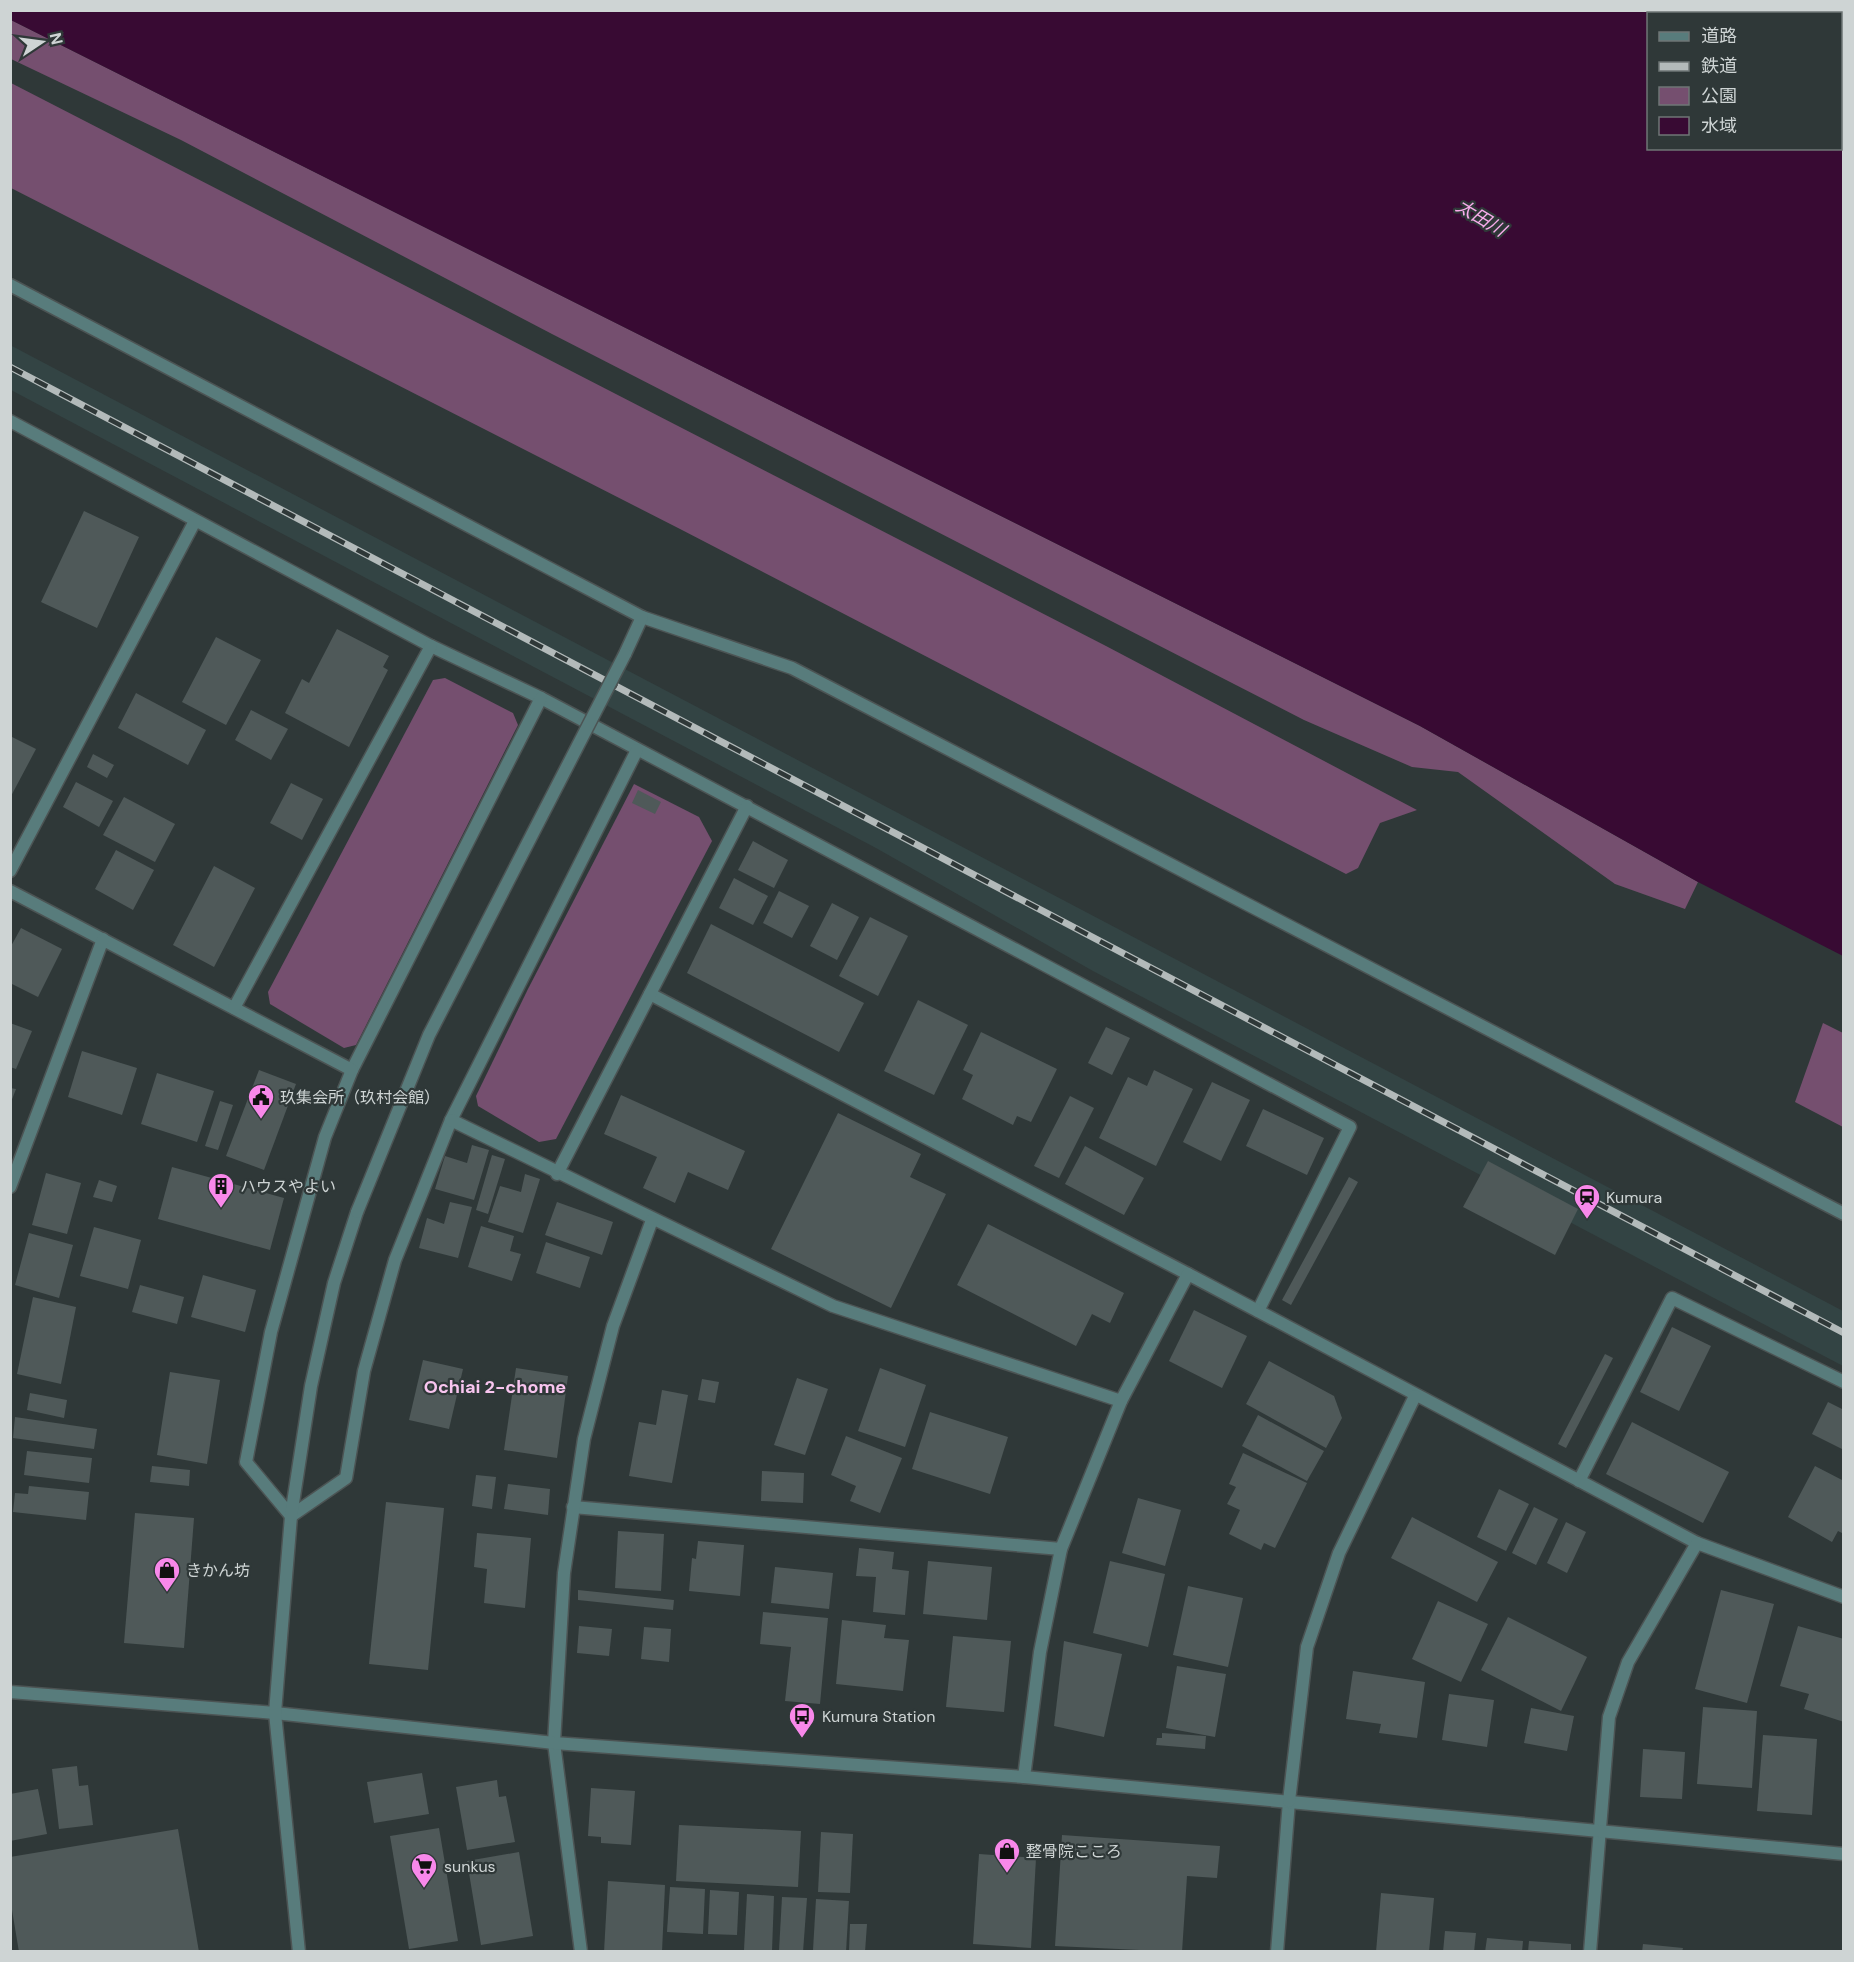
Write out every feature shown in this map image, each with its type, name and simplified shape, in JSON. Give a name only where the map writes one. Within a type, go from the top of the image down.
[{"type":"street","points":[[10,285],[642,617],[792,668],[1844,1214]]},
{"type":"street","points":[[10,421],[431,646],[541,698],[747,806],[1350,1127],[1258,1311]]},
{"type":"street","points":[[10,871],[195,521]]},
{"type":"street","points":[[299,1952],[275,1713],[291,1516],[311,1386],[334,1283],[357,1212],[429,1035],[642,617]]},
{"type":"street","points":[[234,1008],[431,646]]},
{"type":"street","points":[[291,1516],[246,1462],[271,1332],[325,1137],[352,1070],[541,698]]},
{"type":"street","points":[[291,1516],[346,1478],[364,1371],[395,1260],[451,1120],[637,750]]},
{"type":"street","points":[[557,1174],[747,806]]},
{"type":"street","points":[[10,891],[352,1070]]},
{"type":"street","points":[[10,1187],[103,939]]},
{"type":"street","points":[[650,994],[1188,1274],[1697,1543],[1844,1597]]},
{"type":"street","points":[[451,1120],[557,1174],[833,1306],[1121,1401]]},
{"type":"street","points":[[581,1952],[554,1743],[564,1573],[584,1439],[613,1326],[652,1220]]},
{"type":"street","points":[[1024,1777],[1040,1652],[1061,1549],[1121,1401],[1188,1274]]},
{"type":"street","points":[[1579,1481],[1672,1298],[1844,1382]]},
{"type":"street","points":[[1277,1952],[1289,1801],[1307,1647],[1339,1553],[1415,1396]]},
{"type":"street","points":[[573,1507],[1061,1549]]},
{"type":"street","points":[[1590,1952],[1609,1717],[1628,1662],[1697,1543]]},
{"type":"street","points":[[10,1692],[275,1713],[554,1743],[1024,1777],[1844,1854]]},
{"type":"shaded area","points":[[10,345],[1843,1311],[1843,1366],[1093,971],[876,848],[11,390]]},
{"type":"green space","points":[[11,20],[1420,726],[1698,882],[1685,909],[1615,884],[1458,772],[1412,767],[1304,720],[552,334],[181,140],[11,59]]},
{"type":"green space","points":[[11,83],[1106,646],[1417,810],[1380,823],[1358,868],[1346,874],[682,530],[11,188]]},
{"type":"green space","points":[[445,678],[513,713],[518,725],[356,1045],[344,1048],[270,1004],[268,992],[433,680]]},
{"type":"green space","points":[[634,784],[699,817],[712,841],[556,1139],[539,1142],[478,1106],[476,1096],[528,989]]},
{"type":"green space","points":[[1823,1023],[1843,1033],[1843,1127],[1795,1102]]},
{"type":"water","name":"太田川","points":[[10,11],[1843,11],[1843,956],[1698,882],[1420,726],[11,20]]},
{"type":"building","points":[[84,511],[139,537],[97,628],[41,602]]},
{"type":"building","points":[[337,629],[389,656],[383,667],[388,670],[349,747],[285,713],[302,679],[309,683]]},
{"type":"building","points":[[216,637],[261,660],[226,725],[182,702]]},
{"type":"building","points":[[136,693],[206,730],[188,765],[118,728]]},
{"type":"building","points":[[251,710],[288,729],[271,760],[235,740]]},
{"type":"building","points":[[10,736],[36,749],[10,798]]},
{"type":"building","points":[[93,754],[114,765],[107,778],[87,767]]},
{"type":"building","points":[[76,782],[113,801],[99,827],[63,807]]},
{"type":"building","points":[[291,783],[323,799],[302,840],[270,823]]},
{"type":"building","points":[[638,790],[661,802],[655,814],[632,803]]},
{"type":"building","points":[[124,797],[175,824],[155,862],[103,835]]},
{"type":"building","points":[[753,841],[788,860],[774,888],[738,870]]},
{"type":"building","points":[[116,850],[154,870],[133,910],[95,889]]},
{"type":"building","points":[[214,866],[255,888],[214,967],[173,945]]},
{"type":"building","points":[[734,878],[768,896],[753,925],[719,908]]},
{"type":"building","points":[[779,891],[809,906],[792,938],[763,923]]},
{"type":"building","points":[[832,903],[859,917],[837,960],[810,946]]},
{"type":"building","points":[[870,917],[908,936],[878,996],[839,976]]},
{"type":"building","points":[[711,924],[864,1003],[839,1052],[687,973]]},
{"type":"building","points":[[21,928],[62,949],[38,997],[10,983],[10,948]]},
{"type":"building","points":[[918,1000],[968,1025],[934,1095],[884,1071]]},
{"type":"building","points":[[10,1023],[32,1031],[16,1069],[10,1067]]},
{"type":"building","points":[[1106,1027],[1130,1038],[1112,1075],[1088,1063]]},
{"type":"building","points":[[981,1032],[1057,1069],[1031,1122],[1017,1116],[1013,1125],[962,1099],[973,1075],[963,1070]]},
{"type":"building","points":[[82,1051],[137,1068],[122,1115],[68,1097]]},
{"type":"building","name":"玖集会所（玖村会館）","points":[[259,1070],[296,1084],[264,1170],[226,1156]]},
{"type":"building","points":[[1154,1070],[1193,1089],[1156,1166],[1099,1138],[1128,1077],[1147,1086]]},
{"type":"building","points":[[157,1073],[214,1091],[197,1142],[141,1124]]},
{"type":"building","points":[[1212,1082],[1250,1100],[1221,1161],[1183,1142]]},
{"type":"building","points":[[10,1088],[16,1089],[11,1102],[10,1102]]},
{"type":"building","points":[[621,1095],[745,1151],[728,1190],[688,1172],[675,1203],[643,1188],[657,1157],[604,1134]]},
{"type":"building","points":[[1070,1096],[1094,1108],[1059,1178],[1034,1166]]},
{"type":"building","points":[[220,1101],[233,1105],[218,1150],[205,1146]]},
{"type":"building","points":[[1263,1109],[1324,1138],[1307,1175],[1246,1146]]},
{"type":"building","points":[[838,1113],[921,1154],[910,1177],[946,1194],[891,1308],[771,1249]]},
{"type":"building","points":[[472,1145],[489,1150],[474,1200],[435,1189],[445,1156],[467,1163]]},
{"type":"building","points":[[1085,1146],[1144,1178],[1124,1215],[1065,1184]]},
{"type":"building","points":[[492,1155],[505,1159],[488,1214],[476,1210]]},
{"type":"building","points":[[1488,1161],[1578,1209],[1555,1255],[1463,1207]]},
{"type":"building","name":"ハウスやよい","points":[[172,1167],[284,1198],[270,1250],[158,1219]]},
{"type":"building","points":[[46,1173],[81,1183],[67,1234],[32,1225]]},
{"type":"building","points":[[525,1174],[540,1179],[523,1233],[488,1222],[500,1186],[521,1192]]},
{"type":"building","points":[[1349,1177],[1358,1182],[1291,1305],[1282,1300]]},
{"type":"building","points":[[99,1180],[117,1186],[112,1202],[93,1197]]},
{"type":"building","points":[[450,1202],[472,1207],[458,1258],[419,1248],[427,1218],[444,1224]]},
{"type":"building","points":[[557,1202],[613,1222],[602,1255],[545,1235]]},
{"type":"building","points":[[988,1224],[1124,1293],[1110,1323],[1092,1314],[1076,1346],[957,1285]]},
{"type":"building","points":[[481,1226],[514,1236],[510,1251],[521,1254],[512,1281],[468,1267]]},
{"type":"building","points":[[94,1227],[141,1240],[128,1289],[80,1276]]},
{"type":"building","points":[[29,1233],[73,1245],[59,1298],[15,1285]]},
{"type":"building","points":[[546,1242],[590,1257],[580,1288],[536,1273]]},
{"type":"building","points":[[203,1275],[256,1290],[245,1332],[191,1317]]},
{"type":"building","points":[[140,1285],[184,1297],[177,1324],[132,1312]]},
{"type":"building","points":[[33,1297],[76,1307],[61,1384],[17,1374]]},
{"type":"building","points":[[1194,1310],[1247,1336],[1222,1388],[1169,1361]]},
{"type":"building","points":[[1672,1327],[1711,1346],[1679,1411],[1640,1392]]},
{"type":"building","points":[[1605,1354],[1613,1358],[1566,1448],[1558,1444]]},
{"type":"building","points":[[423,1360],[463,1369],[449,1429],[409,1420]]},
{"type":"building","points":[[1269,1361],[1334,1396],[1342,1418],[1326,1448],[1246,1404]]},
{"type":"building","points":[[516,1368],[568,1376],[557,1458],[504,1450]]},
{"type":"building","points":[[880,1368],[926,1385],[905,1447],[858,1431]]},
{"type":"building","points":[[170,1372],[220,1380],[207,1464],[157,1455]]},
{"type":"building","points":[[797,1378],[828,1389],[805,1455],[774,1445]]},
{"type":"building","points":[[702,1379],[719,1382],[715,1403],[698,1400]]},
{"type":"building","points":[[662,1390],[688,1395],[672,1483],[629,1476],[639,1422],[656,1425]]},
{"type":"building","points":[[30,1393],[67,1400],[64,1418],[27,1410]]},
{"type":"building","points":[[1828,1402],[1844,1410],[1844,1450],[1812,1434]]},
{"type":"building","points":[[930,1412],[1008,1437],[990,1494],[912,1469]]},
{"type":"building","points":[[1258,1415],[1324,1451],[1307,1481],[1242,1446]]},
{"type":"building","points":[[15,1417],[97,1429],[94,1449],[13,1438]]},
{"type":"building","points":[[1632,1422],[1729,1472],[1703,1523],[1606,1474]]},
{"type":"building","points":[[846,1436],[902,1458],[880,1513],[850,1501],[856,1486],[831,1475]]},
{"type":"building","points":[[27,1451],[92,1458],[89,1483],[24,1475]]},
{"type":"building","points":[[1243,1453],[1307,1483],[1275,1548],[1264,1543],[1261,1550],[1229,1534],[1240,1510],[1227,1504],[1236,1487],[1229,1484]]},
{"type":"building","points":[[152,1466],[190,1470],[189,1486],[150,1482]]},
{"type":"building","points":[[1815,1466],[1844,1481],[1844,1534],[1838,1531],[1832,1542],[1788,1517]]},
{"type":"building","points":[[762,1471],[804,1473],[803,1503],[761,1501]]},
{"type":"building","points":[[476,1475],[496,1477],[492,1509],[472,1506]]},
{"type":"building","points":[[508,1484],[550,1489],[548,1515],[504,1509]]},
{"type":"building","points":[[29,1486],[89,1492],[86,1520],[13,1512],[15,1493],[28,1494]]},
{"type":"building","points":[[1499,1489],[1529,1504],[1506,1551],[1477,1537]]},
{"type":"building","points":[[1138,1498],[1181,1510],[1165,1566],[1122,1553]]},
{"type":"building","points":[[386,1502],[444,1508],[428,1670],[369,1664]]},
{"type":"building","points":[[1534,1507],[1558,1519],[1536,1565],[1512,1553]]},
{"type":"building","points":[[135,1513],[194,1518],[184,1648],[124,1643]]},
{"type":"building","points":[[1412,1517],[1498,1562],[1477,1602],[1391,1558]]},
{"type":"building","points":[[1566,1522],[1586,1532],[1567,1573],[1547,1563]]},
{"type":"building","points":[[618,1531],[664,1534],[661,1591],[615,1588]]},
{"type":"building","points":[[477,1533],[531,1538],[525,1608],[484,1603],[487,1569],[474,1567]]},
{"type":"building","points":[[698,1541],[744,1545],[740,1596],[689,1591],[692,1558],[696,1559]]},
{"type":"building","points":[[859,1548],[894,1552],[892,1569],[909,1571],[905,1615],[873,1612],[876,1577],[856,1576]]},
{"type":"building","points":[[928,1561],[992,1567],[987,1620],[923,1614]]},
{"type":"building","points":[[1110,1561],[1165,1574],[1148,1647],[1093,1633]]},
{"type":"building","points":[[775,1567],[833,1573],[829,1609],[771,1603]]},
{"type":"building","points":[[1188,1586],[1243,1598],[1228,1667],[1173,1655]]},
{"type":"building","points":[[578,1590],[674,1600],[673,1610],[578,1600]]},
{"type":"building","points":[[1721,1590],[1774,1604],[1747,1703],[1695,1689]]},
{"type":"building","points":[[1438,1601],[1488,1624],[1461,1682],[1412,1659]]},
{"type":"building","points":[[763,1612],[828,1618],[820,1704],[785,1701],[791,1647],[760,1644]]},
{"type":"building","points":[[1508,1617],[1587,1657],[1561,1711],[1481,1670]]},
{"type":"building","points":[[842,1620],[886,1625],[884,1638],[909,1640],[903,1691],[836,1684]]},
{"type":"building","points":[[579,1626],[612,1629],[609,1656],[577,1653]]},
{"type":"building","points":[[1798,1626],[1844,1639],[1844,1722],[1804,1709],[1809,1694],[1780,1686]]},
{"type":"building","points":[[644,1627],[671,1629],[669,1662],[641,1659]]},
{"type":"building","points":[[953,1636],[1011,1641],[1004,1712],[946,1707]]},
{"type":"building","points":[[1064,1641],[1122,1654],[1104,1737],[1054,1726]]},
{"type":"building","points":[[1177,1666],[1226,1674],[1215,1737],[1166,1728]]},
{"type":"building","points":[[1353,1671],[1425,1682],[1417,1738],[1379,1733],[1381,1724],[1346,1719]]},
{"type":"building","points":[[1449,1694],[1494,1700],[1487,1747],[1442,1740]]},
{"type":"building","points":[[1703,1707],[1757,1711],[1752,1788],[1697,1784]]},
{"type":"building","points":[[1531,1708],[1574,1716],[1567,1751],[1524,1743]]},
{"type":"building","points":[[1162,1733],[1206,1736],[1205,1749],[1156,1745],[1157,1738],[1162,1738]]},
{"type":"building","points":[[1763,1735],[1817,1739],[1812,1815],[1757,1811]]},
{"type":"building","points":[[1643,1749],[1685,1752],[1682,1799],[1640,1797]]},
{"type":"building","points":[[77,1766],[79,1786],[88,1785],[93,1825],[59,1829],[52,1769]]},
{"type":"building","points":[[422,1773],[429,1814],[374,1823],[367,1782]]},
{"type":"building","points":[[497,1780],[499,1797],[506,1796],[515,1842],[467,1850],[456,1787]]},
{"type":"building","points":[[591,1788],[635,1791],[631,1845],[601,1843],[601,1837],[588,1836]]},
{"type":"building","points":[[38,1789],[47,1834],[10,1841],[10,1794]]},
{"type":"building","points":[[679,1825],[801,1831],[798,1887],[676,1881]]},
{"type":"building","name":"sunkus","points":[[439,1828],[458,1941],[409,1949],[390,1836]]},
{"type":"building","points":[[178,1829],[199,1952],[19,1952],[10,1898],[10,1857]]},
{"type":"building","points":[[821,1832],[853,1834],[850,1893],[818,1892]]},
{"type":"building","points":[[1062,1835],[1220,1846],[1217,1878],[1187,1876],[1182,1952],[1055,1946]]},
{"type":"building","points":[[519,1852],[533,1936],[481,1945],[467,1861]]},
{"type":"building","points":[[979,1854],[1036,1858],[1031,1948],[973,1944]]},
{"type":"building","points":[[608,1881],[665,1885],[662,1952],[604,1952]]},
{"type":"building","points":[[670,1887],[705,1889],[703,1934],[667,1932]]},
{"type":"building","points":[[710,1890],[739,1892],[737,1935],[708,1934]]},
{"type":"building","points":[[1381,1893],[1434,1898],[1429,1952],[1376,1952]]},
{"type":"building","points":[[747,1894],[774,1896],[772,1951],[744,1950]]},
{"type":"building","points":[[782,1897],[807,1898],[803,1952],[779,1951]]},
{"type":"building","points":[[816,1899],[849,1901],[846,1952],[813,1950]]},
{"type":"building","points":[[850,1924],[867,1924],[865,1952],[849,1952]]},
{"type":"building","points":[[1445,1931],[1476,1933],[1474,1952],[1443,1952]]},
{"type":"building","points":[[1487,1938],[1523,1941],[1522,1952],[1485,1952]]},
{"type":"building","points":[[1529,1941],[1571,1944],[1571,1952],[1528,1952]]},
{"type":"building","points":[[1643,1944],[1683,1948],[1682,1952],[1642,1952]]},
{"type":"railway","points":[[10,367],[1844,1333]]},
{"type":"place","name":"玖集会所（玖村会館）","points":[[261,1120]]},
{"type":"place","name":"ハウスやよい","points":[[221,1209]]},
{"type":"place","name":"Kumura","points":[[1587,1220]]},
{"type":"place","name":"きかん坊","points":[[167,1593]]},
{"type":"place","name":"Kumura Station","points":[[802,1739]]},
{"type":"place","name":"整骨院こころ","points":[[1007,1874]]},
{"type":"place","name":"sunkus","points":[[424,1889]]},
{"type":"district","name":"Ochiai 2-chome","points":[[495,1387]]}]
